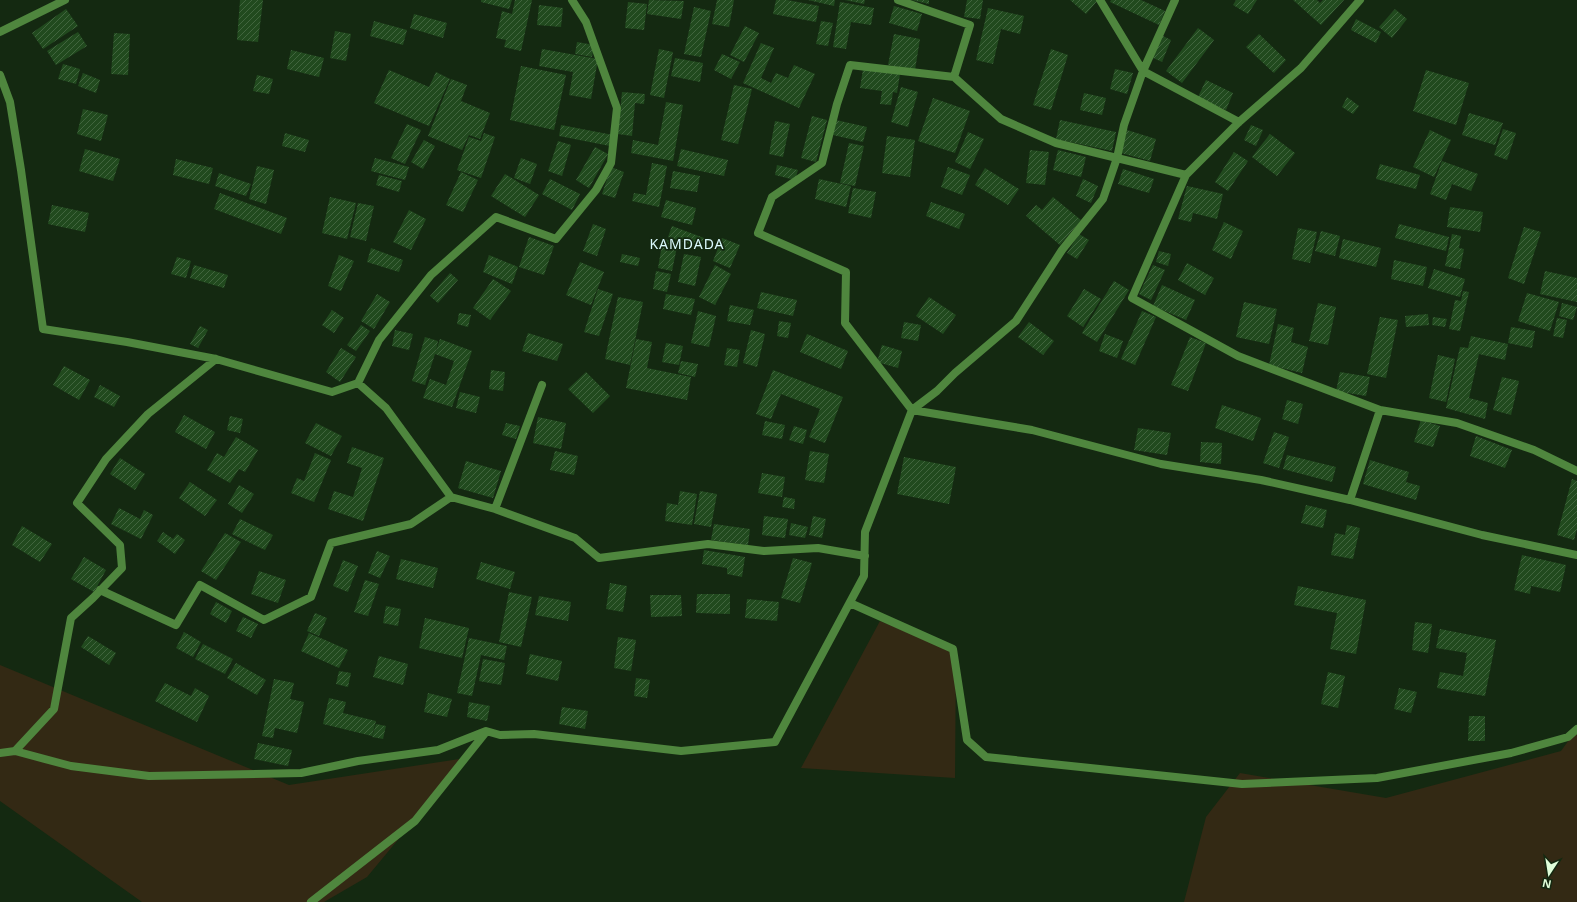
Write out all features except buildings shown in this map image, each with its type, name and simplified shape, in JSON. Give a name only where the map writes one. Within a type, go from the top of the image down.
[{"type":"street","points":[[0,32],[65,0]]},
{"type":"street","points":[[0,75],[10,102],[43,329],[127,342],[216,359],[332,392],[358,383],[379,340],[431,275],[496,217],[556,239],[596,190],[610,163],[617,108],[586,22],[572,0]]},
{"type":"street","points":[[898,0],[970,25],[954,76]]},
{"type":"street","points":[[1100,0],[1143,71],[1239,122]]},
{"type":"street","points":[[0,752],[16,751],[72,766],[149,776],[301,773],[358,761],[438,750],[486,731],[500,735],[534,734],[681,751],[775,742],[864,576],[865,532],[912,410],[937,391],[955,373],[1016,321],[1062,250],[1103,199],[1117,158],[1124,125],[1143,71],[1175,0]]},
{"type":"street","points":[[1360,0],[1301,68],[1239,122],[1186,175],[1132,298],[1238,356],[1380,410],[1457,423],[1534,450],[1577,471]]},
{"type":"street","points":[[1186,175],[1056,143],[1001,119],[954,76],[850,64],[837,104],[822,163],[772,197],[758,233],[846,272],[845,323],[912,410],[1032,430],[1161,464],[1261,480],[1350,500],[1482,535],[1577,555]]},
{"type":"street","points":[[16,751],[54,709],[71,618],[122,568],[120,545],[77,503],[106,459],[148,414],[216,359]]},
{"type":"street","points":[[358,383],[386,408],[451,497],[495,509],[575,538],[599,558],[708,544],[764,551],[818,548],[865,556]]},
{"type":"street","points":[[495,509],[542,385]]},
{"type":"street","points":[[1350,500],[1380,410]]},
{"type":"street","points":[[100,590],[176,625],[200,585],[264,620],[311,597],[331,544],[411,524],[451,497]]},
{"type":"street","points":[[850,603],[953,649],[967,740],[986,757],[1242,784],[1369,779],[1511,753],[1568,737],[1577,729]]},
{"type":"street","points":[[311,902],[416,821],[486,731]]},
{"type":"shaded area","points":[[880,621],[956,652],[955,778],[801,768]]},
{"type":"shaded area","points":[[0,665],[289,785],[466,758],[367,877],[324,902],[142,902],[0,801]]},
{"type":"shaded area","points":[[1577,729],[1577,902],[1184,902],[1206,817],[1240,773],[1386,798],[1561,751]]},
{"type":"district","name":"KAMDADA","points":[[687,244]]}]
